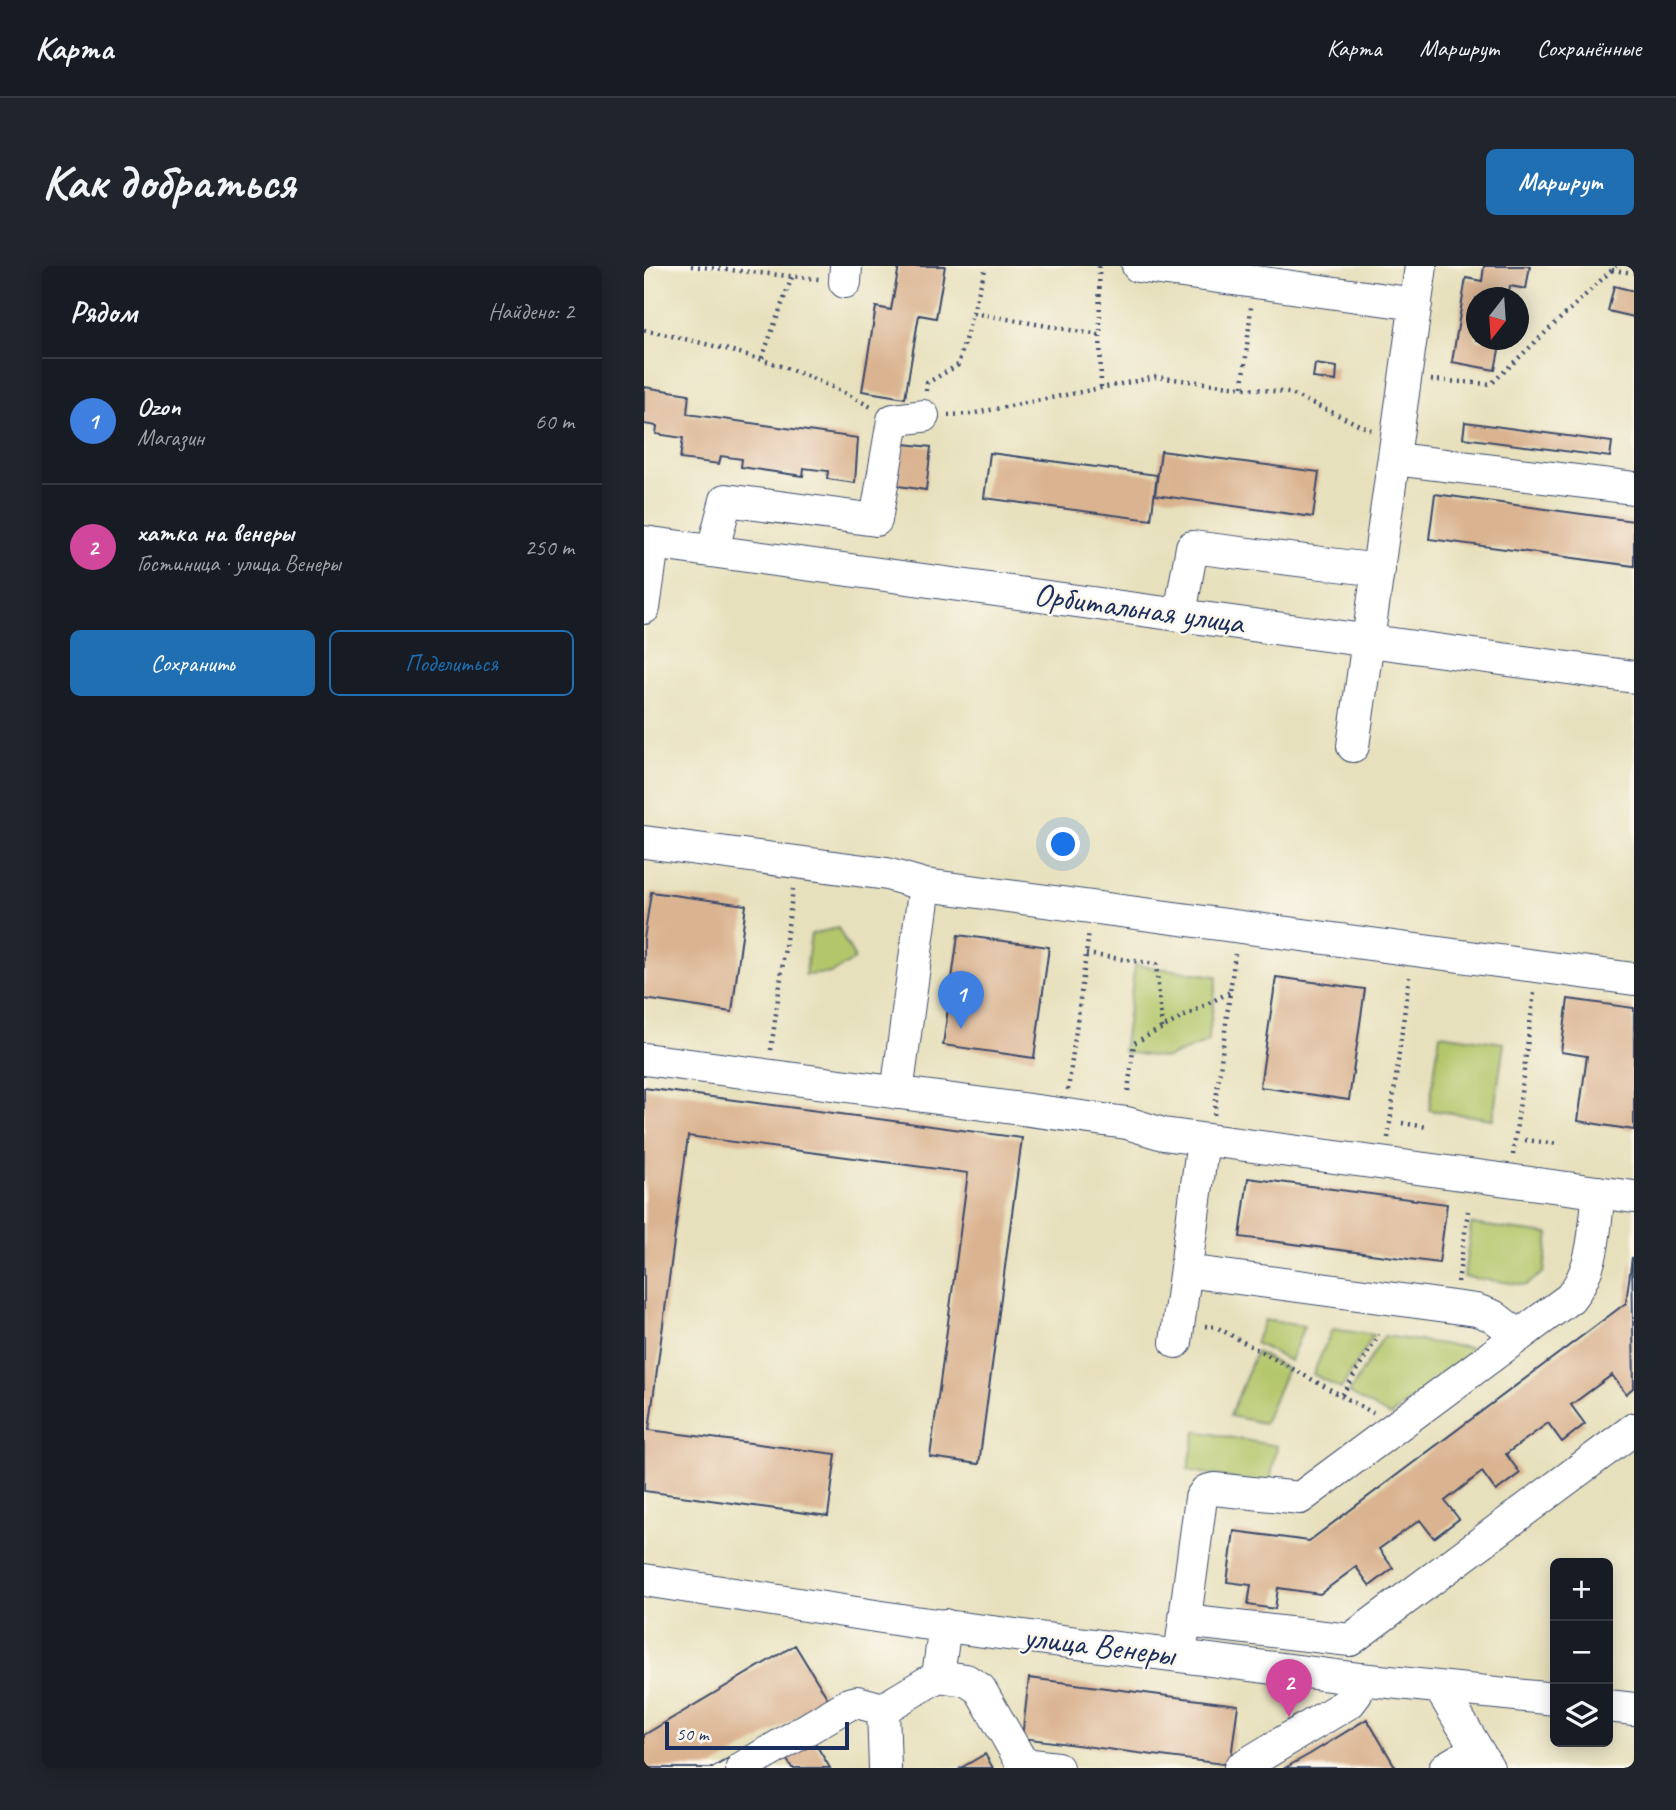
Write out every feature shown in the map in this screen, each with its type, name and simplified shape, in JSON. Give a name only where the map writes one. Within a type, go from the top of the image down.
[{"type":"street","points":[[1138,266],[1416,304]]},
{"type":"street","points":[[1353,746],[1421,266]]},
{"type":"street","points":[[713,550],[726,500],[876,520],[908,418]]},
{"type":"street","points":[[1396,450],[1634,488]]},
{"type":"street","points":[[644,608],[648,543]]},
{"type":"street","name":"Орбитальная улица","points":[[648,543],[1634,677]]},
{"type":"street","points":[[1180,614],[1192,547],[1379,570]]},
{"type":"street","points":[[644,842],[887,874],[925,885],[1634,979]]},
{"type":"street","points":[[897,1093],[925,885]]},
{"type":"street","points":[[644,1059],[1127,1123],[1163,1134],[1634,1197]]},
{"type":"street","points":[[1178,1332],[1207,1140]]},
{"type":"street","points":[[1180,1656],[1201,1498],[1206,1491],[1214,1489],[1300,1498],[1570,1298],[1584,1282],[1590,1263],[1599,1192]]},
{"type":"street","points":[[1186,1271],[1485,1312],[1519,1336]]},
{"type":"street","points":[[1185,1620],[1350,1640],[1634,1429]]},
{"type":"street","name":"улица Венеры","points":[[644,1580],[945,1625],[1180,1656],[1360,1679],[1440,1688],[1477,1688],[1550,1698]]},
{"type":"street","points":[[938,1676],[945,1625]]},
{"type":"street","points":[[742,1768],[849,1704],[857,1702],[883,1709],[938,1676],[966,1680],[980,1689],[1024,1766],[1057,1768]]},
{"type":"street","points":[[1240,1768],[1350,1702],[1356,1694],[1360,1679]]},
{"type":"street","points":[[1440,1688],[1482,1759],[1445,1768]]},
{"type":"street","points":[[1613,1707],[1634,1709]]},
{"type":"street","points":[[883,1709],[885,1768]]},
{"type":"path","points":[[691,266],[792,277],[846,274]]},
{"type":"path","points":[[908,418],[927,383],[958,365],[986,266]]},
{"type":"path","points":[[1099,266],[1101,388]]},
{"type":"path","points":[[1406,378],[1492,384],[1614,268],[1634,273]]},
{"type":"path","points":[[762,358],[792,277]]},
{"type":"path","points":[[1243,387],[1254,282]]},
{"type":"path","points":[[973,313],[1099,334]]},
{"type":"path","points":[[644,330],[762,358],[908,418],[970,414],[1156,377],[1289,393],[1396,450]]},
{"type":"path","points":[[768,1075],[796,862]]},
{"type":"path","points":[[1064,1115],[1092,907]]},
{"type":"path","points":[[1207,1140],[1238,927]]},
{"type":"path","points":[[1385,1164],[1413,950]]},
{"type":"path","points":[[1086,954],[1156,964],[1162,1028]]},
{"type":"path","points":[[1510,1180],[1538,966]]},
{"type":"path","points":[[1128,1091],[1135,1043],[1230,992]]},
{"type":"path","points":[[1402,1123],[1427,1127]]},
{"type":"path","points":[[1525,1140],[1559,1144]]},
{"type":"path","points":[[1455,1307],[1468,1211]]},
{"type":"path","points":[[1178,1332],[1216,1327],[1399,1426]]},
{"type":"path","points":[[1342,1395],[1378,1335]]},
{"type":"green space","points":[[838,928],[855,959],[832,973],[805,975],[811,934]]},
{"type":"green space","points":[[1135,965],[1217,976],[1208,1042],[1166,1058],[1123,1052]]},
{"type":"green space","points":[[1440,1034],[1504,1043],[1493,1119],[1429,1110]]},
{"type":"green space","points":[[1471,1224],[1549,1234],[1544,1272],[1526,1285],[1464,1277]]},
{"type":"green space","points":[[1264,1320],[1304,1326],[1290,1361],[1255,1343]]},
{"type":"green space","points":[[1332,1329],[1374,1335],[1341,1389],[1313,1374]]},
{"type":"green space","points":[[1384,1336],[1479,1349],[1390,1416],[1349,1393]]},
{"type":"green space","points":[[1256,1352],[1287,1369],[1264,1423],[1230,1416]]},
{"type":"green space","points":[[1196,1431],[1277,1446],[1269,1486],[1188,1470]]},
{"type":"building","points":[[899,266],[945,266],[936,318],[919,315],[905,398],[862,391],[876,307],[891,310]]},
{"type":"building","points":[[1484,266],[1530,266],[1526,287],[1466,287],[1466,350],[1499,350],[1495,370],[1452,362],[1466,278],[1482,281]]},
{"type":"building","points":[[1614,286],[1634,291],[1634,317],[1608,311]]},
{"type":"building","points":[[1315,364],[1337,367],[1336,381],[1313,378]]},
{"type":"building","points":[[644,387],[689,394],[687,414],[858,438],[855,483],[827,479],[828,471],[804,468],[803,476],[741,467],[742,459],[721,456],[719,464],[680,459],[683,438],[656,434],[657,426],[644,424]]},
{"type":"building","points":[[1465,422],[1612,442],[1610,457],[1463,438]]},
{"type":"building","points":[[904,444],[931,447],[926,490],[898,486]]},
{"type":"building","points":[[1161,451],[1319,472],[1313,517],[1155,495]]},
{"type":"building","points":[[990,453],[1157,475],[1151,520],[984,498]]},
{"type":"building","points":[[1435,494],[1634,521],[1634,566],[1429,539]]},
{"type":"building","points":[[651,892],[746,905],[732,1012],[644,999],[644,939]]},
{"type":"building","points":[[958,935],[1049,947],[1034,1058],[943,1045]]},
{"type":"building","points":[[1276,977],[1365,989],[1349,1100],[1260,1087]]},
{"type":"building","points":[[1568,999],[1634,1008],[1634,1130],[1578,1121],[1587,1056],[1561,1052]]},
{"type":"building","points":[[644,1088],[1022,1138],[979,1464],[930,1457],[968,1173],[688,1136],[649,1430],[836,1454],[828,1516],[644,1491]]},
{"type":"building","points":[[1248,1178],[1447,1204],[1439,1263],[1240,1237]]},
{"type":"building","points":[[1632,1257],[1634,1387],[1626,1394],[1612,1375],[1571,1405],[1585,1424],[1562,1442],[1548,1423],[1506,1454],[1520,1473],[1496,1491],[1482,1472],[1445,1501],[1459,1519],[1434,1538],[1420,1520],[1379,1549],[1393,1568],[1370,1586],[1356,1567],[1320,1594],[1278,1588],[1275,1609],[1248,1605],[1251,1585],[1227,1582],[1234,1531],[1309,1541],[1626,1303]]},
{"type":"building","points":[[795,1645],[828,1699],[712,1768],[644,1768],[644,1735]]},
{"type":"building","points":[[1029,1678],[1238,1705],[1230,1765],[1022,1738]]},
{"type":"building","points":[[1367,1719],[1396,1768],[1285,1768],[1310,1754]]},
{"type":"building","points":[[812,1738],[830,1768],[792,1768],[784,1755]]},
{"type":"building","points":[[985,1754],[993,1768],[961,1768]]},
{"type":"place","name":"Ozon","points":[[961,1029]]},
{"type":"place","name":"хатка на венеры","points":[[1289,1717]]}]
